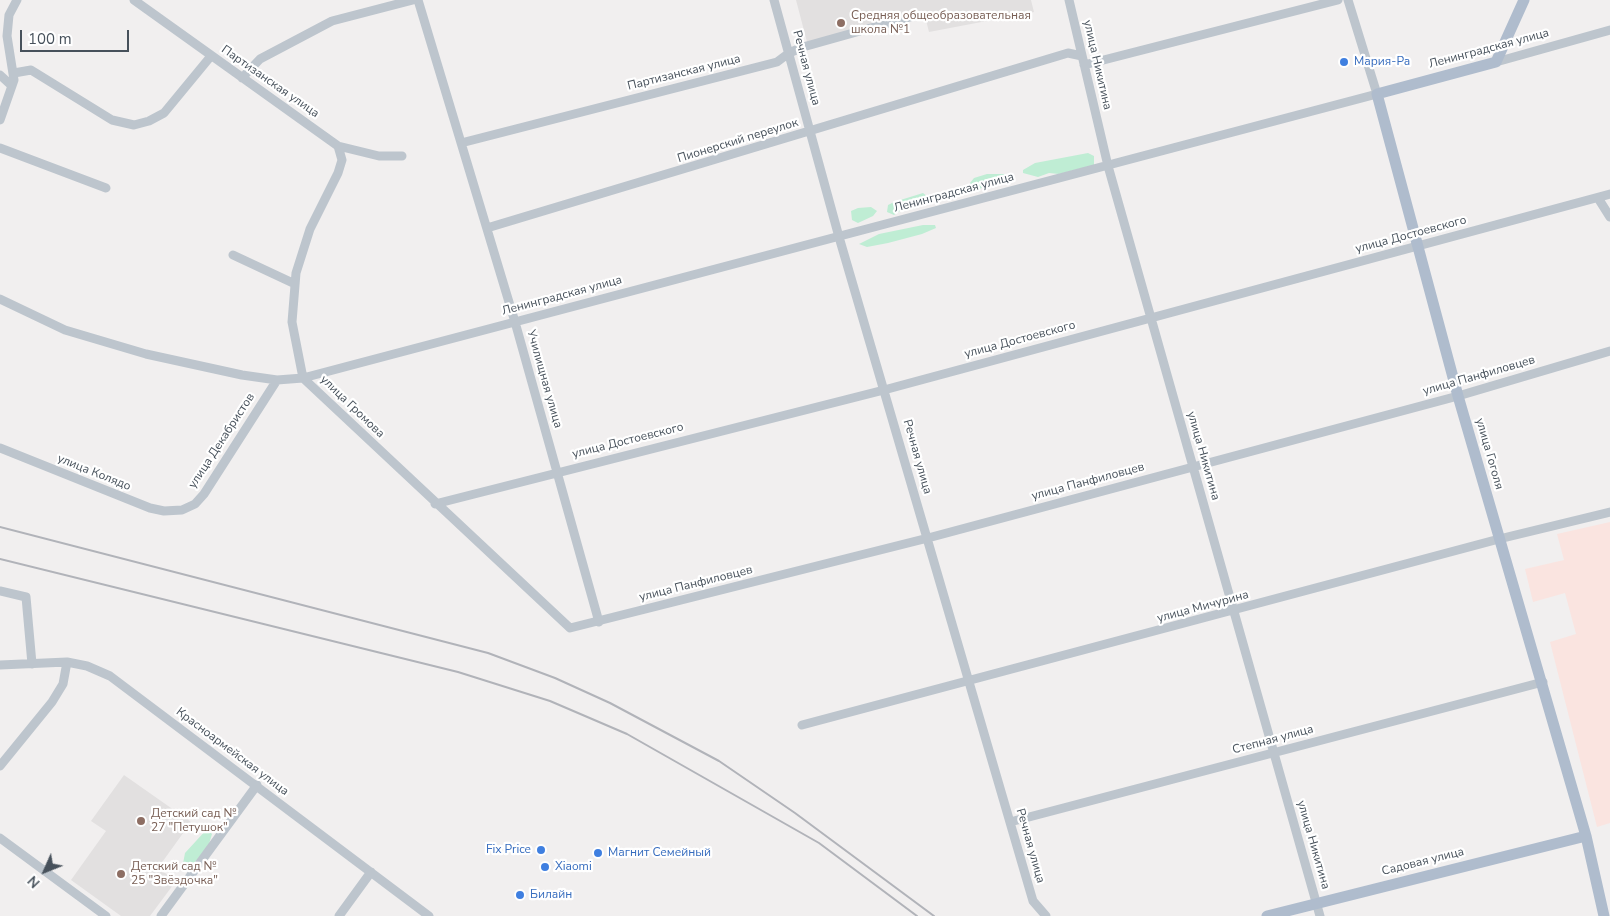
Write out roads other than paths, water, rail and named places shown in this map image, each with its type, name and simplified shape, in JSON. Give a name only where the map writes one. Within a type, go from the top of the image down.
[{"type":"main road","points":[[1496,62],[1521,1]]},
{"type":"main road","name":"Ленинградская улица","points":[[1378,94],[1496,62]]},
{"type":"main road","name":"улица Гоголя","points":[[1378,94],[1458,396],[1543,682],[1586,836],[1604,916]]},
{"type":"main road","name":"Садовая улица","points":[[1267,916],[1586,836]]},
{"type":"street","points":[[0,120],[12,86],[14,73],[8,56],[7,36],[9,15],[17,0]]},
{"type":"street","name":"Партизанская улица","points":[[134,0],[338,146],[379,156],[402,156]]},
{"type":"street","points":[[242,78],[260,59],[332,22],[413,0]]},
{"type":"street","name":"Училищная улица","points":[[418,0],[515,322],[599,622]]},
{"type":"street","name":"Речная улица","points":[[774,0],[839,237],[1033,901],[1046,916]]},
{"type":"street","name":"улица Никитина","points":[[1069,0],[1108,166],[1320,916]]},
{"type":"street","name":"Пионерский переулок","points":[[486,228],[811,132],[1068,52],[1083,60],[1338,0]]},
{"type":"street","name":"улица Гоголя","points":[[1348,0],[1378,94]]},
{"type":"street","name":"Партизанская улица","points":[[461,143],[778,62],[789,53],[910,17]]},
{"type":"street","name":"Ленинградская улица","points":[[1496,62],[1610,30]]},
{"type":"street","points":[[14,73],[31,70],[112,120],[134,125],[149,121],[164,113],[211,56]]},
{"type":"street","points":[[0,75],[12,86]]},
{"type":"street","name":"Ленинградская улица","points":[[303,378],[1378,94]]},
{"type":"street","points":[[303,378],[292,322],[296,273],[310,229],[338,173],[342,160],[338,146]]},
{"type":"street","points":[[0,148],[106,188]]},
{"type":"street","name":"улица Достоевского","points":[[435,504],[884,390],[1151,318],[1197,308],[1610,194]]},
{"type":"street","points":[[1598,198],[1610,216]]},
{"type":"street","points":[[233,255],[295,284]]},
{"type":"street","name":"улица Громова","points":[[0,299],[65,330],[146,354],[277,380],[303,378],[435,504],[570,628]]},
{"type":"street","name":"улица Панфиловцев","points":[[570,628],[928,538],[1458,396],[1610,352]]},
{"type":"street","name":"улица Декабристов","points":[[182,510],[195,504],[204,494],[277,380]]},
{"type":"street","name":"улица Колядо","points":[[0,448],[150,508],[164,511],[182,510]]},
{"type":"street","name":"улица Мичурина","points":[[802,726],[1234,612],[1499,539],[1610,512]]},
{"type":"street","points":[[0,591],[26,597],[32,664]]},
{"type":"street","points":[[0,766],[52,702],[63,684],[68,662]]},
{"type":"street","name":"Красноармейская улица","points":[[0,665],[68,662],[87,666],[110,676],[429,916]]},
{"type":"street","name":"Степная улица","points":[[1010,822],[1543,682]]},
{"type":"street","points":[[161,916],[257,785]]},
{"type":"street","points":[[0,838],[106,916]]},
{"type":"street","points":[[339,916],[371,872]]},
{"type":"railway","points":[[0,527],[488,653],[555,678],[610,703],[719,761],[795,813],[934,916]]},
{"type":"railway","points":[[0,559],[458,672],[550,701],[627,734],[819,843],[917,916]]},
{"type":"place","name":"Средняя общеобразовательная школа №1","points":[[841,23]]},
{"type":"place","name":"Мария-Ра","points":[[1344,62]]},
{"type":"place","name":"Детский сад № 27 \"Петушок\"","points":[[141,821]]},
{"type":"place","name":"Fix Price","points":[[541,850]]},
{"type":"place","name":"Магнит Семейный","points":[[598,853]]},
{"type":"place","name":"Xiaomi","points":[[545,867]]},
{"type":"place","name":"Детский сад № 25 \"Звёздочка\"","points":[[121,874]]},
{"type":"place","name":"Билайн","points":[[520,895]]}]
